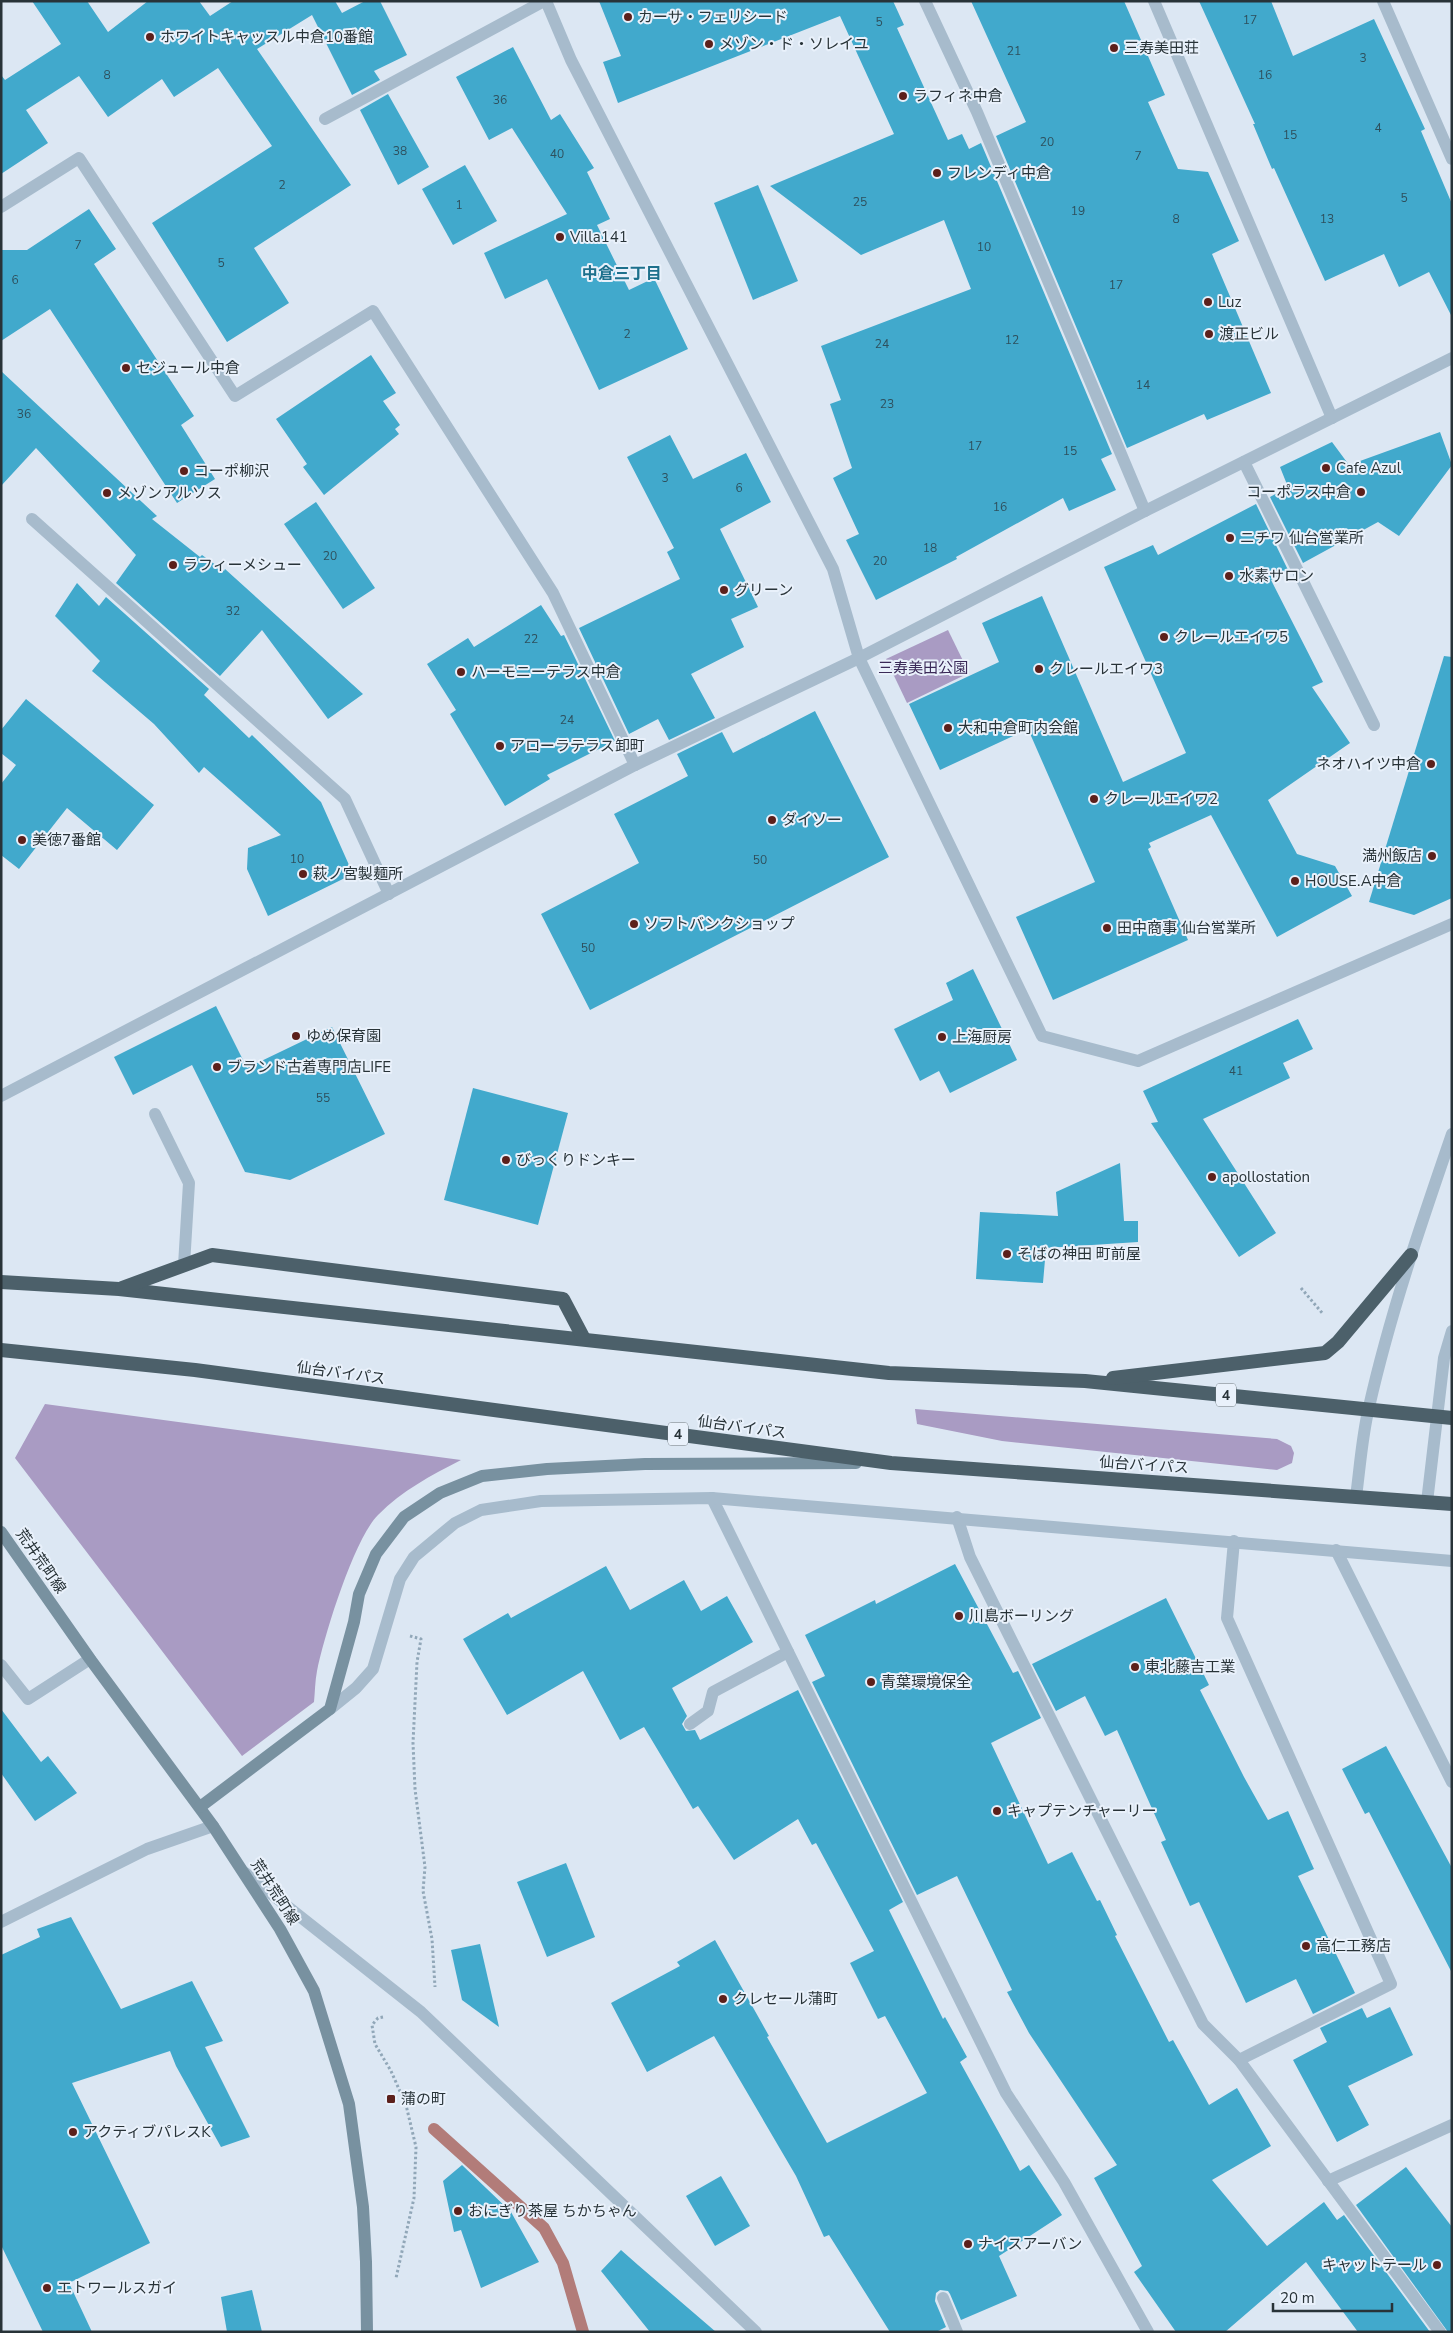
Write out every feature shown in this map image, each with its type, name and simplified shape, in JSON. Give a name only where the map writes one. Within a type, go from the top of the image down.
[{"type":"highway","points":[[1084,1381],[1326,1353],[1338,1342],[1411,1255]]},
{"type":"highway","points":[[119,1289],[212,1256],[564,1299],[584,1339]]},
{"type":"highway","name":"4","points":[[1,1282],[119,1289],[889,1373],[1084,1381],[1452,1418]]},
{"type":"highway","name":"仙台バイパス","points":[[1,1350],[194,1370],[891,1463],[1452,1504]]},
{"type":"main road","points":[[200,1807],[330,1709],[354,1622],[359,1594],[376,1554],[404,1517],[440,1492],[482,1476],[547,1469],[645,1464],[891,1463]]},
{"type":"main road","name":"荒井荒町線","points":[[1,1532],[90,1659],[213,1826],[280,1929],[314,1991],[349,2104],[363,2207],[367,2332]]},
{"type":"street","points":[[325,119],[545,1],[571,60],[833,569],[859,658],[1042,1036],[1138,1061],[1452,924]]},
{"type":"street","points":[[925,1],[977,112],[1146,511]]},
{"type":"street","points":[[1154,1],[1332,418]]},
{"type":"street","points":[[1383,1],[1452,158]]},
{"type":"street","points":[[1,207],[79,158],[235,396],[373,311],[553,593],[636,765]]},
{"type":"street","points":[[1,1096],[636,765],[859,658],[1332,418],[1450,363]]},
{"type":"street","points":[[1244,462],[1374,726]]},
{"type":"street","points":[[32,518],[345,799],[389,894]]},
{"type":"street","points":[[155,1114],[189,1183],[184,1265]]},
{"type":"street","points":[[1356,1497],[1368,1410],[1382,1350],[1411,1255],[1452,1134]]},
{"type":"street","points":[[1427,1502],[1444,1358],[1452,1331]]},
{"type":"street","points":[[712,1498],[1006,2093],[1064,2182],[1148,2332]]},
{"type":"street","points":[[330,1709],[356,1688],[373,1669],[400,1579],[414,1557],[455,1523],[480,1510],[541,1501],[712,1498],[957,1517],[1452,1561]]},
{"type":"street","points":[[957,1517],[970,1557],[1203,2024],[1240,2060],[1440,2332]]},
{"type":"street","points":[[1234,1541],[1226,1618],[1391,1984],[1240,2060]]},
{"type":"street","points":[[1336,1550],[1452,1782]]},
{"type":"street","points":[[690,1724],[708,1710],[713,1692],[788,1652]]},
{"type":"street","points":[[1,1665],[28,1699],[90,1659]]},
{"type":"street","points":[[1,1922],[147,1849],[213,1826]]},
{"type":"street","points":[[241,1870],[421,2012],[756,2332]]},
{"type":"street","points":[[1328,2181],[1452,2125]]},
{"type":"street","points":[[943,2298],[957,2332]]},
{"type":"path","points":[[1301,1288],[1323,1314]]},
{"type":"path","points":[[405,1635],[421,1639],[417,1662],[413,1743],[414,1790],[425,1868],[423,1892],[432,1939],[436,1996]]},
{"type":"path","points":[[386,2016],[378,2018],[372,2025],[372,2034],[375,2044],[392,2071],[406,2105],[416,2147],[414,2198],[396,2280]]},
{"type":"green space","name":"三寿美田公園","points":[[948,630],[969,673],[907,703],[886,659]]},
{"type":"green space","points":[[45,1404],[461,1460],[407,1491],[387,1506],[369,1527],[350,1566],[326,1635],[317,1671],[314,1702],[242,1756],[15,1458]]},
{"type":"green space","points":[[915,1409],[1277,1439],[1291,1446],[1294,1453],[1292,1463],[1277,1470],[1002,1441],[917,1424]]},
{"type":"building","points":[[32,1],[87,1],[108,32],[148,1],[199,1],[210,16],[233,1],[335,1],[342,13],[365,1],[380,1],[407,55],[374,71],[380,80],[352,95],[312,15],[257,49],[351,185],[254,248],[289,303],[227,342],[152,223],[272,146],[218,68],[174,97],[162,79],[108,117],[79,76],[26,110],[48,143],[1,174],[1,75],[5,80],[61,44]]},
{"type":"building","points":[[599,1],[893,1],[904,25],[897,28],[948,140],[962,134],[969,149],[981,143],[1112,454],[1101,459],[1116,490],[1069,511],[1063,498],[956,557],[957,559],[876,600],[846,540],[859,534],[833,478],[852,468],[830,404],[841,400],[821,346],[971,289],[944,220],[861,255],[770,186],[894,134],[840,16],[618,103],[603,62],[621,56]]},
{"type":"building","points":[[971,1],[1124,1],[1165,95],[1148,102],[1178,169],[1208,172],[1239,241],[1212,254],[1271,393],[1207,420],[1204,414],[1127,448],[996,136],[1026,122]]},
{"type":"building","points":[[1199,1],[1271,1],[1293,56],[1374,19],[1425,129],[1421,131],[1452,204],[1452,317],[1429,272],[1399,287],[1384,254],[1325,281],[1274,168],[1272,169],[1253,124],[1255,124]]},
{"type":"building","points":[[513,47],[551,120],[560,114],[594,168],[587,172],[610,219],[597,225],[629,290],[654,278],[688,349],[599,390],[547,279],[505,299],[484,253],[567,214],[512,128],[489,140],[456,77]]},
{"type":"building","points":[[388,94],[429,167],[398,185],[360,110]]},
{"type":"building","points":[[465,165],[497,221],[453,245],[422,189]]},
{"type":"building","points":[[758,185],[798,281],[753,300],[714,203]]},
{"type":"building","points":[[89,209],[116,249],[94,264],[194,416],[181,425],[215,479],[177,503],[50,309],[1,341],[1,250],[27,250]]},
{"type":"building","points":[[371,355],[396,393],[383,401],[400,425],[395,429],[399,434],[324,495],[303,467],[307,464],[276,419]]},
{"type":"building","points":[[1,371],[157,516],[152,519],[200,557],[202,555],[224,571],[225,569],[363,694],[328,719],[262,630],[220,676],[116,583],[136,555],[36,448],[1,486]]},
{"type":"building","name":"コーポラス中倉","points":[[1440,432],[1452,465],[1399,536],[1378,522],[1303,563],[1270,497],[1288,487],[1280,467],[1332,442],[1349,465]]},
{"type":"building","points":[[670,435],[693,479],[746,453],[771,502],[720,529],[758,607],[731,619],[744,647],[691,674],[715,718],[669,740],[658,719],[629,734],[579,628],[680,579],[667,552],[674,548],[627,457]]},
{"type":"building","points":[[316,502],[375,588],[343,609],[284,524]]},
{"type":"building","points":[[1256,504],[1288,570],[1271,580],[1323,682],[1312,687],[1350,743],[1268,800],[1297,854],[1335,866],[1352,896],[1277,937],[1211,815],[1149,843],[1151,847],[1148,849],[1188,940],[1053,1000],[1016,917],[1095,882],[1028,729],[940,770],[909,704],[999,662],[982,623],[1042,596],[1123,782],[1186,753],[1104,567],[1153,545],[1158,555]]},
{"type":"building","points":[[77,583],[99,606],[106,597],[209,689],[204,695],[249,738],[252,735],[321,802],[353,874],[268,916],[247,869],[248,848],[281,835],[204,767],[199,773],[154,724],[92,671],[100,661],[55,616]]},
{"type":"building","points":[[541,605],[561,636],[564,635],[615,741],[547,775],[550,779],[505,806],[450,714],[456,710],[427,664],[468,638],[474,647]]},
{"type":"building","name":"ネオハイツ中倉","points":[[1444,656],[1452,657],[1452,898],[1414,915],[1369,902]]},
{"type":"building","points":[[26,699],[154,805],[117,850],[67,808],[19,869],[1,855],[1,784],[16,765],[1,753],[1,730]]},
{"type":"building","points":[[815,711],[889,857],[590,1010],[541,914],[639,863],[614,814],[688,776],[677,754],[722,732],[733,753]]},
{"type":"building","points":[[973,969],[1017,1060],[950,1093],[939,1071],[920,1081],[894,1029],[953,1000],[946,983]]},
{"type":"building","points":[[216,1006],[247,1068],[332,1027],[385,1134],[290,1180],[245,1172],[192,1065],[133,1095],[114,1057]]},
{"type":"building","points":[[1298,1019],[1313,1049],[1283,1063],[1290,1078],[1203,1119],[1276,1233],[1239,1257],[1151,1123],[1158,1122],[1143,1091]]},
{"type":"building","points":[[473,1088],[568,1113],[538,1225],[444,1200]]},
{"type":"building","points":[[1120,1163],[1124,1221],[1138,1221],[1138,1242],[1046,1248],[1043,1283],[976,1279],[980,1212],[1058,1216],[1056,1192]]},
{"type":"building","points":[[955,1564],[1013,1673],[1018,1671],[1041,1718],[991,1743],[1048,1864],[1072,1852],[1097,1901],[1100,1900],[1117,1935],[1115,1936],[1169,2042],[1173,2040],[1209,2105],[1237,2088],[1271,2146],[1212,2180],[1267,2246],[1324,2202],[1337,2220],[1344,2215],[1430,2332],[1358,2332],[1306,2262],[1225,2332],[1176,2332],[1134,2272],[1142,2266],[1094,2178],[1117,2165],[1029,2033],[1007,1992],[1012,1990],[957,1876],[917,1895],[812,1682],[825,1676],[805,1635],[875,1600],[876,1604]]},
{"type":"building","points":[[606,1566],[630,1610],[684,1580],[701,1611],[727,1596],[753,1642],[672,1688],[687,1716],[682,1724],[686,1731],[695,1730],[700,1740],[798,1690],[903,1902],[889,1910],[943,2019],[945,2017],[967,2057],[960,2062],[1020,2171],[1029,2165],[1062,2215],[999,2256],[1017,2296],[961,2320],[948,2291],[940,2290],[936,2293],[935,2301],[946,2327],[936,2332],[890,2332],[829,2235],[824,2237],[796,2176],[714,2036],[647,2072],[611,2003],[680,1966],[677,1962],[715,1940],[827,2143],[927,2093],[885,2016],[878,2019],[850,1963],[874,1951],[816,1843],[812,1845],[798,1819],[734,1860],[698,1806],[693,1809],[644,1727],[620,1740],[583,1671],[507,1715],[463,1639],[508,1613],[511,1618]]},
{"type":"building","points":[[1166,1598],[1209,1685],[1200,1690],[1244,1777],[1268,1820],[1288,1811],[1314,1869],[1298,1876],[1355,1993],[1313,2014],[1296,1979],[1246,2003],[1199,1902],[1190,1906],[1161,1842],[1166,1840],[1117,1730],[1105,1736],[1085,1696],[1056,1711],[1032,1664]]},
{"type":"building","points":[[1,1709],[41,1762],[48,1756],[77,1793],[35,1821],[1,1773]]},
{"type":"building","points":[[1386,1746],[1452,1868],[1452,1973],[1369,1812],[1365,1814],[1342,1769]]},
{"type":"building","points":[[566,1863],[595,1937],[547,1957],[517,1882]]},
{"type":"building","points":[[71,1917],[121,2009],[192,1981],[223,2041],[205,2047],[250,2137],[221,2147],[176,2066],[170,2051],[72,2083],[150,2243],[69,2283],[92,2332],[43,2332],[1,2245],[1,1955],[40,1937],[37,1929]]},
{"type":"building","points":[[480,1944],[499,2027],[462,2000],[451,1950]]},
{"type":"building","points":[[1390,2007],[1413,2055],[1348,2086],[1369,2125],[1337,2142],[1293,2060],[1327,2042],[1320,2028],[1362,2008],[1367,2018]]},
{"type":"building","points":[[462,2165],[511,2212],[539,2262],[481,2288],[461,2230],[454,2232],[443,2181]]},
{"type":"building","name":"キャットテール","points":[[1406,2167],[1452,2227],[1452,2332],[1448,2332],[1356,2205]]},
{"type":"building","points":[[721,2176],[750,2226],[715,2246],[686,2196]]},
{"type":"building","points":[[621,2250],[716,2332],[650,2332],[601,2271]]},
{"type":"building","points":[[252,2290],[262,2332],[227,2332],[221,2297]]},
{"type":"waterway","points":[[434,2129],[544,2228],[563,2263],[583,2332]]},
{"type":"place","name":"カーサ・フェリシード","points":[[628,17]]},
{"type":"place","name":"ホワイトキャッスル中倉10番館","points":[[150,37]]},
{"type":"place","name":"メゾン・ド・ソレイユ","points":[[709,44]]},
{"type":"place","name":"三寿美田荘","points":[[1114,48]]},
{"type":"place","name":"ラフィネ中倉","points":[[903,96]]},
{"type":"place","name":"フレンディ中倉","points":[[937,173]]},
{"type":"place","name":"Villa141","points":[[560,237]]},
{"type":"place","name":"Luz","points":[[1208,302]]},
{"type":"place","name":"渡正ビル","points":[[1209,334]]},
{"type":"place","name":"セジュール中倉","points":[[126,368]]},
{"type":"place","name":"Cafe Azul","points":[[1326,468]]},
{"type":"place","name":"コーポ柳沢","points":[[184,471]]},
{"type":"place","name":"コーポラス中倉","points":[[1361,492]]},
{"type":"place","name":"メゾンアルソス","points":[[107,493]]},
{"type":"place","name":"ニチワ 仙台営業所","points":[[1230,538]]},
{"type":"place","name":"ラフィーメシュー","points":[[173,565]]},
{"type":"place","name":"水素サロン","points":[[1229,576]]},
{"type":"place","name":"グリーン","points":[[724,590]]},
{"type":"place","name":"クレールエイワ5","points":[[1164,637]]},
{"type":"place","name":"クレールエイワ3","points":[[1039,669]]},
{"type":"place","name":"ハーモニーテラス中倉","points":[[461,672]]},
{"type":"place","name":"大和中倉町内会館","points":[[948,728]]},
{"type":"place","name":"アローラテラス卸町","points":[[500,746]]},
{"type":"place","name":"ネオハイツ中倉","points":[[1431,764]]},
{"type":"place","name":"クレールエイワ2","points":[[1094,799]]},
{"type":"place","name":"ダイソー","points":[[772,820]]},
{"type":"place","name":"美徳7番館","points":[[22,840]]},
{"type":"place","name":"満州飯店","points":[[1432,856]]},
{"type":"place","name":"萩ノ宮製麺所","points":[[303,874]]},
{"type":"place","name":"HOUSE.A中倉","points":[[1295,881]]},
{"type":"place","name":"ソフトバンクショップ","points":[[634,924]]},
{"type":"place","name":"田中商事 仙台営業所","points":[[1107,928]]},
{"type":"place","name":"ゆめ保育園","points":[[296,1036]]},
{"type":"place","name":"上海厨房","points":[[942,1037]]},
{"type":"place","name":"ブランド古着専門店LIFE","points":[[217,1067]]},
{"type":"place","name":"びっくりドンキー","points":[[506,1160]]},
{"type":"place","name":"apollostation","points":[[1212,1177]]},
{"type":"place","name":"そばの神田 町前屋","points":[[1007,1254]]},
{"type":"place","name":"川島ボーリング","points":[[959,1616]]},
{"type":"place","name":"東北藤吉工業","points":[[1135,1667]]},
{"type":"place","name":"青葉環境保全","points":[[871,1682]]},
{"type":"place","name":"キャプテンチャーリー","points":[[997,1811]]},
{"type":"place","name":"高仁工務店","points":[[1306,1946]]},
{"type":"place","name":"クレセール蒲町","points":[[723,1999]]},
{"type":"place","name":"蒲の町","points":[[391,2099]]},
{"type":"place","name":"アクティブパレスK","points":[[73,2132]]},
{"type":"place","name":"おにぎり茶屋 ちかちゃん","points":[[458,2211]]},
{"type":"place","name":"ナイスアーバン","points":[[968,2244]]},
{"type":"place","name":"キャットテール","points":[[1437,2265]]},
{"type":"place","name":"エトワールスガイ","points":[[47,2288]]},
{"type":"district","name":"中倉三丁目","points":[[622,274]]}]
